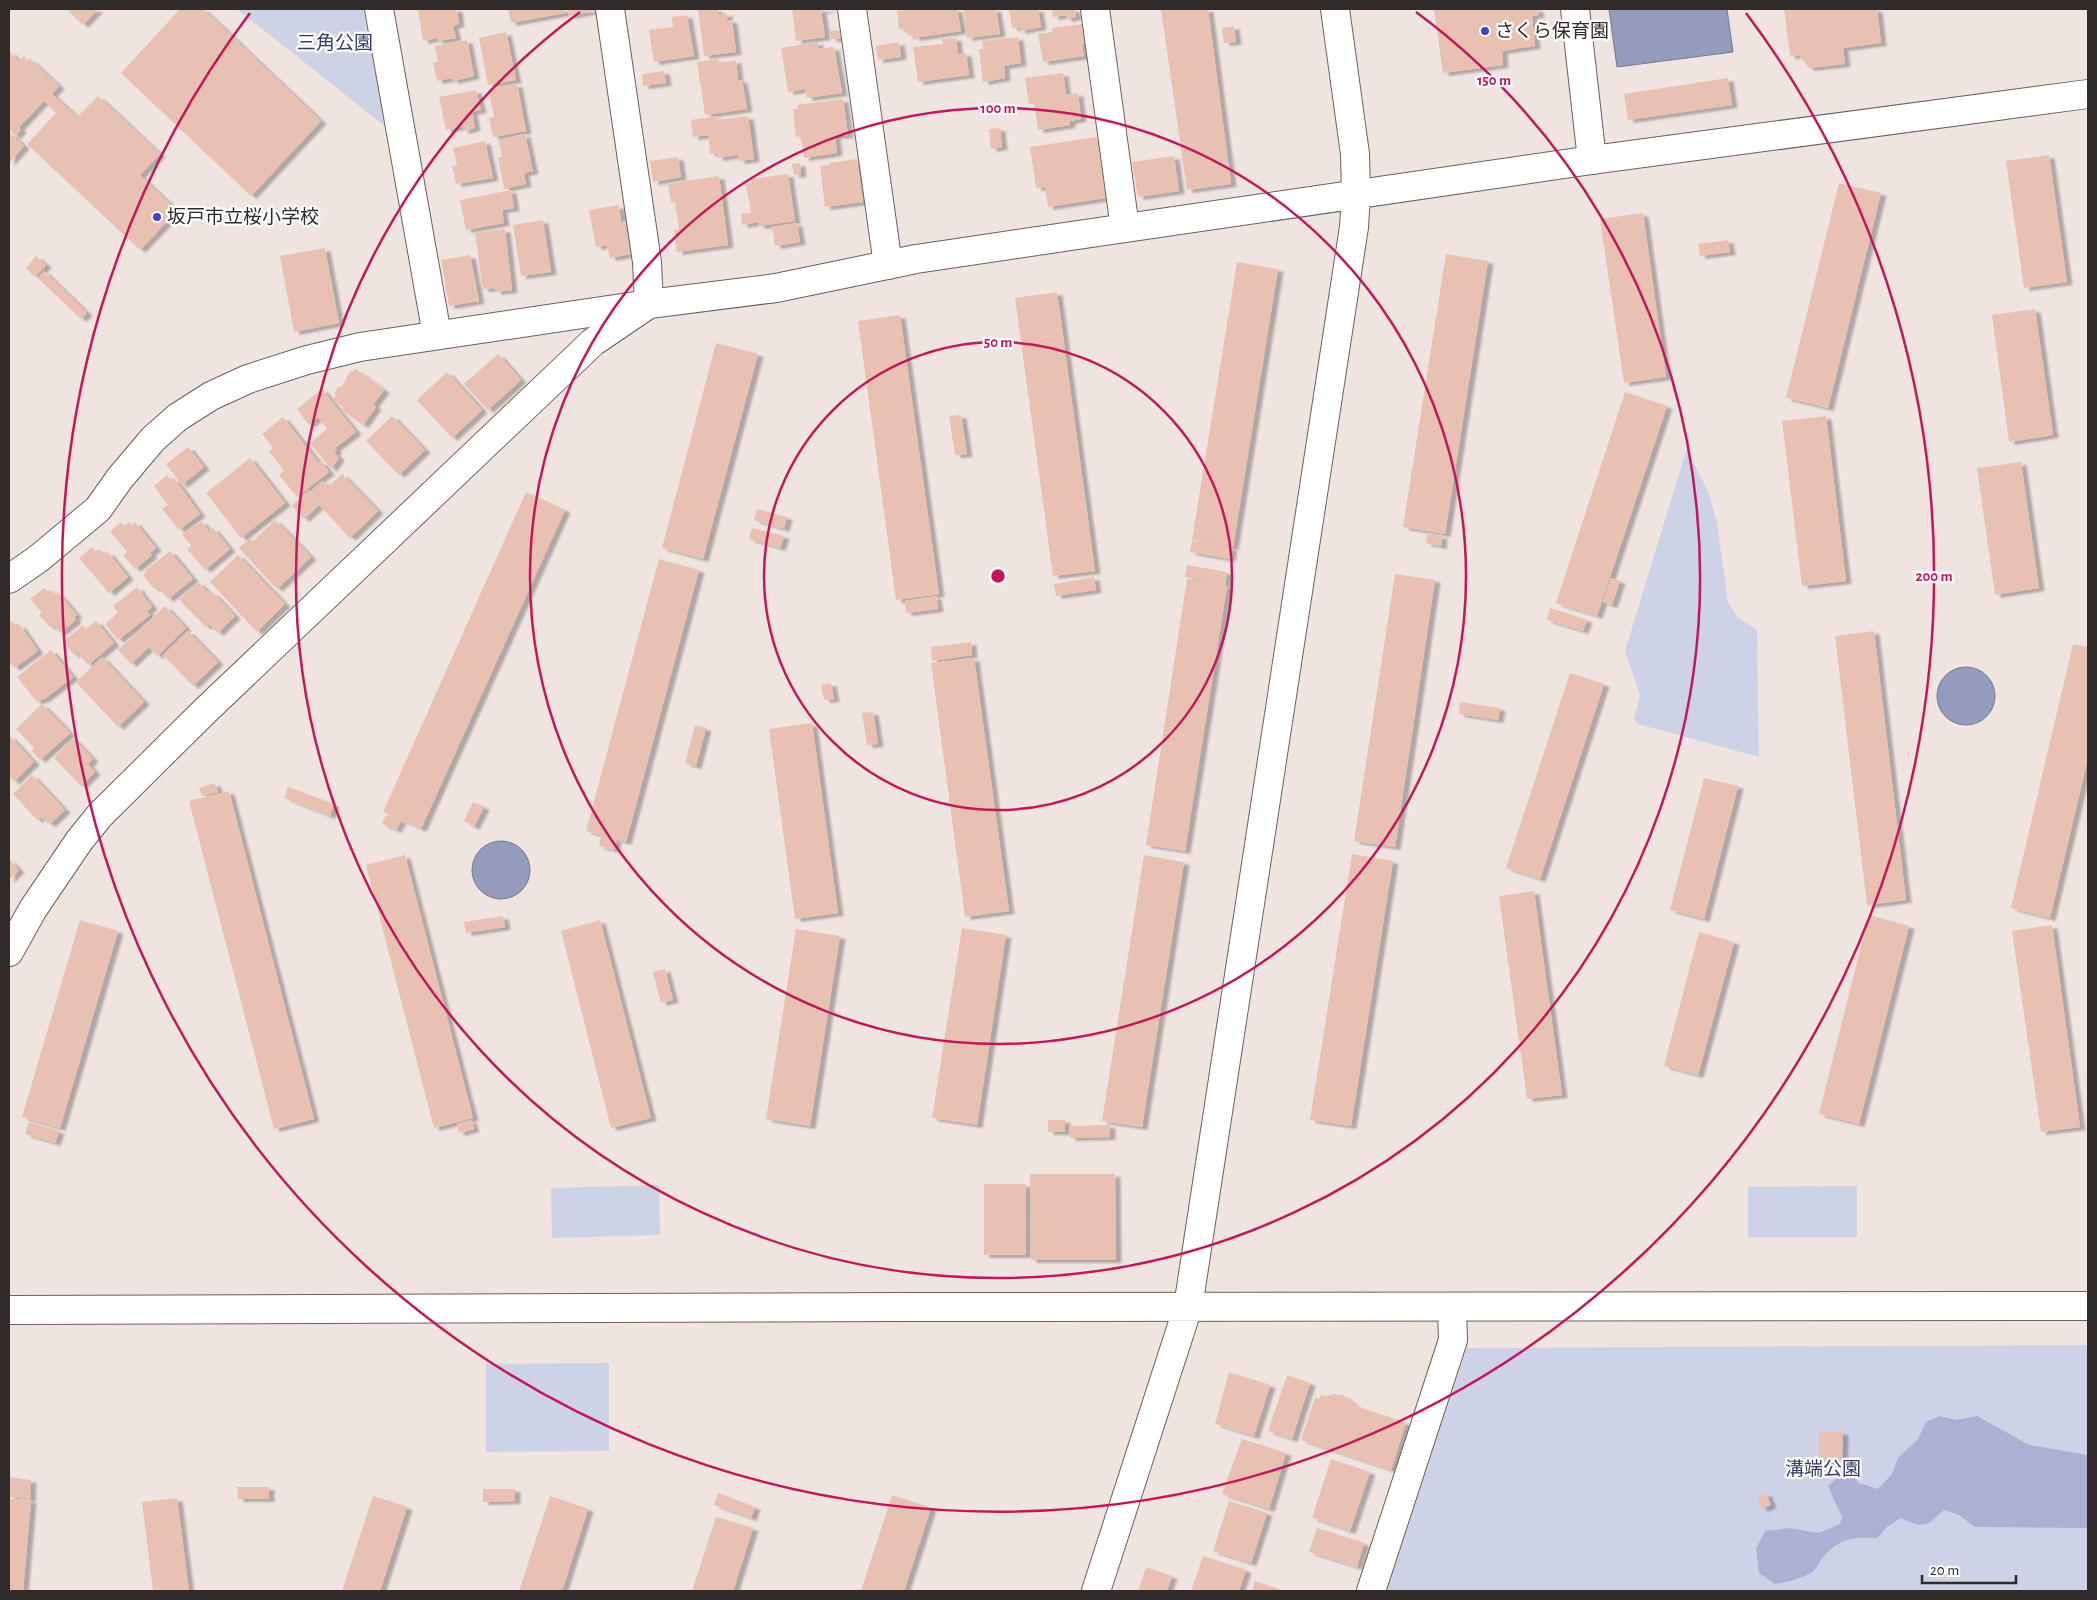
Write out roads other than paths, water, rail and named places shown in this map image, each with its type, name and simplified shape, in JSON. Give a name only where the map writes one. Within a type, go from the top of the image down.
[{"type":"street","points":[[378,9],[437,335]]},
{"type":"street","points":[[626,9],[612,21],[647,262],[649,304]]},
{"type":"street","points":[[852,9],[888,265]]},
{"type":"street","points":[[1095,9],[1125,228]]},
{"type":"street","points":[[1096,1591],[1188,1307],[1354,227],[1356,196],[1355,154],[1335,9]]},
{"type":"street","points":[[1575,9],[1592,160]]},
{"type":"street","points":[[9,579],[38,560],[98,508],[153,439],[178,416],[211,396],[248,379],[307,360],[360,347],[649,304],[776,288],[926,257],[1356,196],[1592,160],[2088,94]]},
{"type":"street","points":[[9,952],[33,909],[79,841],[100,815],[206,710],[586,348],[649,304]]},
{"type":"street","points":[[9,1310],[2088,1306]]},
{"type":"street","points":[[1371,1591],[1453,1340],[1452,1308]]},
{"type":"place","name":"さくら保育園","points":[[1485,31]]},
{"type":"place","name":"坂戸市立桜小学校","points":[[157,217]]},
{"type":"park label","name":"三角公園","points":[[335,43]]},
{"type":"park label","name":"溝端公園","points":[[1823,1469]]}]
